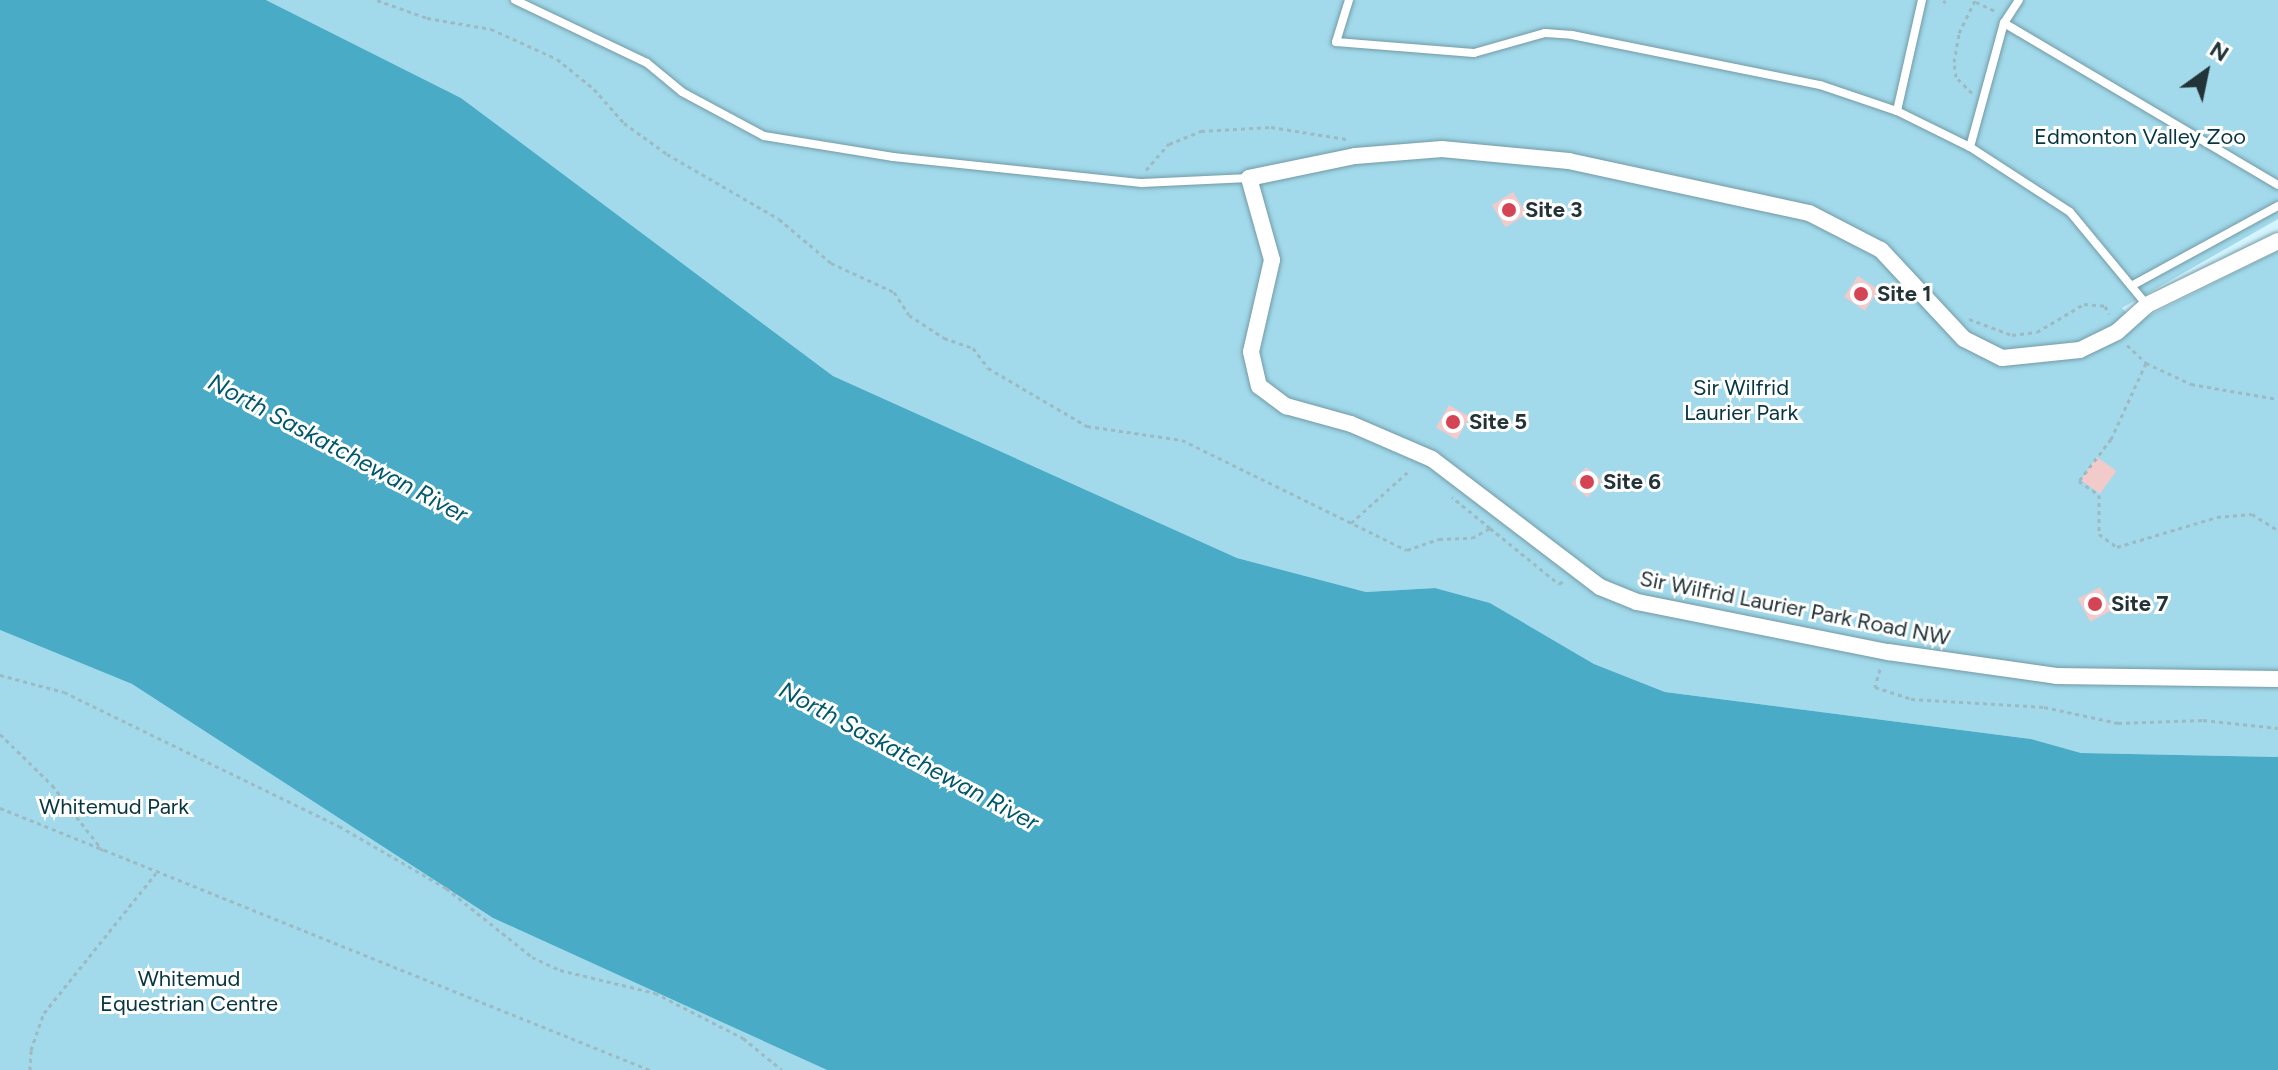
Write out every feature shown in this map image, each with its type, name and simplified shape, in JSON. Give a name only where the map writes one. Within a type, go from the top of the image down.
[{"type":"street","points":[[1249,178],[1355,156],[1442,149],[1569,161],[1809,213],[1881,250],[1964,339],[2002,358],[2080,350],[2117,332],[2147,305],[2278,241]]},
{"type":"street","name":"Sir Wilfrid Laurier Park Road NW","points":[[1249,178],[1272,260],[1251,352],[1259,386],[1286,406],[1351,424],[1432,459],[1562,563],[1600,587],[1637,602],[1888,652],[2056,676],[2278,679]]},
{"type":"lane","points":[[515,0],[647,63],[682,92],[764,136],[893,157],[1142,183],[1249,178]]},
{"type":"lane","points":[[1897,111],[1922,0]]},
{"type":"lane","points":[[1970,147],[2004,23],[2019,0]]},
{"type":"lane","points":[[1346,3],[1336,42],[1474,53],[1522,37],[1572,35],[1820,85],[1897,111],[1970,147],[2070,212],[2147,305]]},
{"type":"lane","points":[[2004,23],[2278,185]]},
{"type":"lane","points":[[2133,285],[2278,206]]},
{"type":"path","points":[[377,0],[427,18],[491,29],[557,59],[594,89],[624,123],[667,154],[779,219],[831,263],[894,292],[909,315],[944,338],[973,348],[988,368],[1087,426],[1182,440],[1407,550],[1439,539],[1472,538],[1490,528],[1446,491]]},
{"type":"path","points":[[1983,102],[1955,71],[1959,33],[1974,0],[1986,5],[1985,0]]},
{"type":"path","points":[[1142,183],[1150,161],[1169,144],[1201,131],[1271,127],[1359,139]]},
{"type":"path","points":[[1958,308],[1969,319],[2012,335],[2037,332],[2084,304],[2105,306],[2117,332],[2146,363],[2191,384],[2278,399]]},
{"type":"path","points":[[2146,363],[2111,439],[2079,481],[2099,495],[2099,534],[2117,547],[2217,517],[2252,514],[2278,530]]},
{"type":"path","points":[[1351,523],[1415,465],[1432,459]]},
{"type":"path","points":[[0,675],[64,692],[339,826],[446,888],[532,957],[560,970],[655,993],[743,1038],[782,1070]]},
{"type":"path","points":[[0,734],[52,785],[103,851]]},
{"type":"path","points":[[0,808],[650,1070]]},
{"type":"path","points":[[30,1070],[31,1050],[44,1013],[156,873]]},
{"type":"green space","name":"Sir Wilfrid Laurier Park","points":[[266,0],[2278,0],[2278,219],[2122,308],[2136,322],[2278,251],[2278,757],[2081,753],[2031,739],[1665,692],[1594,664],[1490,603],[1435,588],[1366,592],[1237,558],[833,376],[461,98]]},
{"type":"green space","name":"Whitemud Park","points":[[0,630],[132,684],[493,918],[827,1070],[0,1070]]},
{"type":"water","name":"North Saskatchewan River","points":[[0,0],[266,0],[461,98],[833,376],[1237,558],[1366,592],[1435,588],[1490,603],[1594,664],[1665,692],[2031,739],[2081,753],[2278,757],[2278,1070],[827,1070],[493,918],[132,684],[0,630]]},
{"type":"building","name":"Site 3","points":[[1513,192],[1527,214],[1506,227],[1492,205]]},
{"type":"building","name":"Site 1","points":[[1858,276],[1879,290],[1865,311],[1844,297]]},
{"type":"building","name":"Site 5","points":[[1449,405],[1470,417],[1457,440],[1436,428]]},
{"type":"building","points":[[2097,457],[2116,471],[2100,494],[2081,480]]},
{"type":"building","name":"Site 6","points":[[1586,467],[1602,481],[1587,497],[1572,484]]},
{"type":"building","name":"Site 7","points":[[2100,587],[2112,610],[2090,622],[2078,599]]},
{"type":"place","name":"Site 3","points":[[1509,210]]},
{"type":"place","name":"Site 1","points":[[1861,294]]},
{"type":"place","name":"Site 5","points":[[1453,422]]},
{"type":"place","name":"Site 6","points":[[1587,482]]},
{"type":"place","name":"Site 7","points":[[2095,604]]},
{"type":"park label","name":"Edmonton Valley Zoo","points":[[2140,137]]},
{"type":"park label","name":"Whitemud Equestrian Centre","points":[[189,990]]}]
